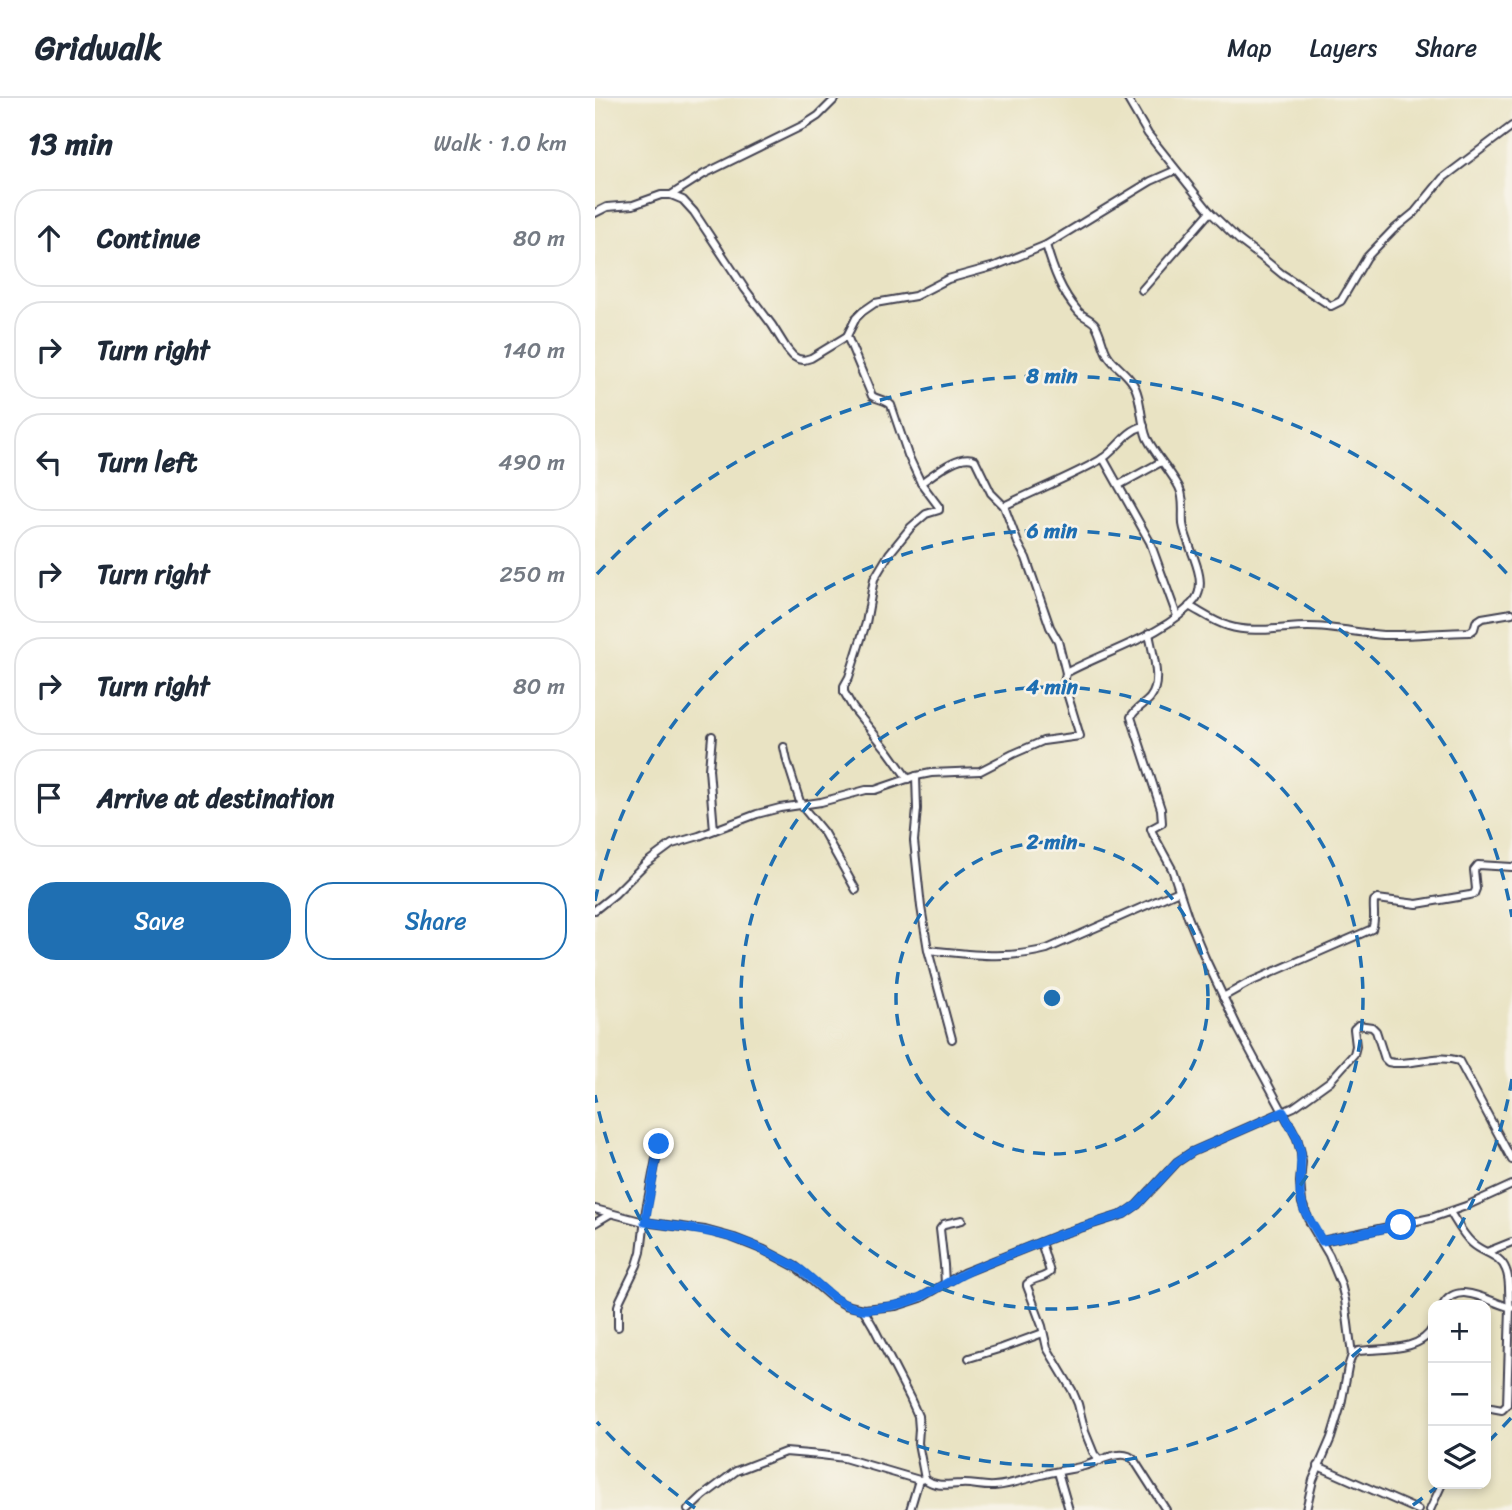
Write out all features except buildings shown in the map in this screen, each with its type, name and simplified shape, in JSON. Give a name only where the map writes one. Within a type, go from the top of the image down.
[{"type":"street","points":[[595,213],[607,207],[633,205],[654,197],[671,195],[712,170],[804,125],[818,116],[836,98]]},
{"type":"street","points":[[1128,98],[1148,134],[1210,212],[1238,240],[1274,268],[1331,306],[1341,301],[1367,257],[1420,206],[1443,178],[1512,126]]},
{"type":"street","points":[[671,195],[689,206],[793,356],[804,360],[847,336],[856,318],[875,303],[915,296],[948,279],[995,266],[1046,245],[1151,181],[1176,170]]},
{"type":"street","points":[[1142,290],[1210,212]]},
{"type":"street","points":[[1046,245],[1054,272],[1069,299],[1081,315],[1093,322],[1108,354],[1135,388],[1146,436],[1181,489],[1183,525],[1200,581],[1200,591],[1189,606],[1162,627],[1066,673]]},
{"type":"street","points":[[847,336],[872,396],[891,405],[908,455],[921,482],[939,507],[939,510],[926,514],[911,527],[889,554],[874,579],[866,623],[844,686],[844,692],[853,708],[908,779]]},
{"type":"street","points":[[1005,506],[1103,458],[1136,428],[1144,426]]},
{"type":"street","points":[[596,908],[672,844],[780,808],[875,790],[916,776],[980,771],[1043,741],[1080,736],[1064,683],[1066,673],[1058,641],[1050,627],[1005,506],[991,492],[972,458],[965,457],[921,482]]},
{"type":"street","points":[[1103,458],[1150,542],[1177,616]]},
{"type":"street","points":[[1119,485],[1161,462]]},
{"type":"street","points":[[1189,606],[1227,626],[1243,630],[1308,627],[1409,635],[1470,632],[1474,629],[1475,622],[1482,618],[1512,613]]},
{"type":"street","points":[[1149,634],[1156,685],[1149,700],[1132,713],[1131,718],[1161,809],[1162,823],[1151,829],[1172,869],[1188,917],[1223,997],[1297,1138],[1301,1153],[1300,1194],[1304,1210],[1334,1266],[1343,1292],[1352,1355],[1342,1405],[1313,1480],[1306,1510]]},
{"type":"street","points":[[712,736],[709,769],[714,830]]},
{"type":"street","points":[[784,747],[801,805],[824,833],[856,890]]},
{"type":"street","points":[[916,776],[914,841],[921,907],[928,950],[952,1039]]},
{"type":"street","points":[[1223,997],[1248,983],[1372,929],[1374,901],[1377,899],[1417,904],[1470,895],[1474,894],[1476,889],[1474,870],[1478,865],[1512,867]]},
{"type":"street","points":[[928,950],[980,955],[1026,954],[1047,949],[1179,891]]},
{"type":"street","points":[[595,1209],[645,1222],[713,1232],[750,1243],[796,1267],[831,1297],[845,1305],[863,1309],[907,1303],[921,1298],[963,1273],[1041,1242],[1124,1214],[1137,1205],[1177,1162],[1192,1152],[1283,1112],[1311,1096],[1336,1074],[1355,1051],[1354,1029],[1363,1024],[1376,1031],[1388,1062],[1459,1061],[1512,1160]]},
{"type":"street","points":[[618,1327],[618,1306],[641,1252],[659,1144]]},
{"type":"street","points":[[1322,1241],[1411,1223],[1450,1212],[1512,1185]]},
{"type":"street","points":[[1450,1212],[1470,1241],[1497,1257],[1509,1278],[1508,1296],[1511,1308],[1507,1405],[1502,1410],[1491,1408]]},
{"type":"street","points":[[595,1223],[610,1214]]},
{"type":"street","points":[[945,1284],[940,1228],[944,1224],[963,1220]]},
{"type":"street","points":[[1041,1242],[1051,1272],[1030,1281],[1027,1286],[1047,1348],[1072,1390],[1085,1432],[1094,1454],[1100,1461]]},
{"type":"street","points":[[1487,1252],[1512,1242]]},
{"type":"street","points":[[1447,1300],[1458,1292],[1469,1292],[1490,1300]]},
{"type":"street","points":[[1491,1300],[1511,1308]]},
{"type":"street","points":[[863,1309],[918,1416],[922,1480],[910,1510]]},
{"type":"street","points":[[969,1358],[1043,1332]]},
{"type":"street","points":[[1352,1355],[1412,1344],[1428,1335]]},
{"type":"street","points":[[688,1510],[736,1471],[785,1452],[844,1458],[932,1484],[993,1486],[1118,1455],[1130,1456],[1166,1510]]},
{"type":"street","points":[[1318,1466],[1418,1510]]},
{"type":"street","points":[[1058,1472],[1069,1510]]},
{"type":"street","points":[[1430,1510],[1440,1489]]},
{"type":"route","points":[[659,1144],[645,1222],[705,1230],[750,1243],[796,1267],[831,1297],[845,1305],[863,1309],[896,1306],[921,1298],[963,1273],[1061,1234],[1124,1214],[1137,1205],[1177,1162],[1192,1152],[1283,1112],[1297,1138],[1301,1153],[1300,1194],[1304,1210],[1322,1241],[1401,1225]]}]
